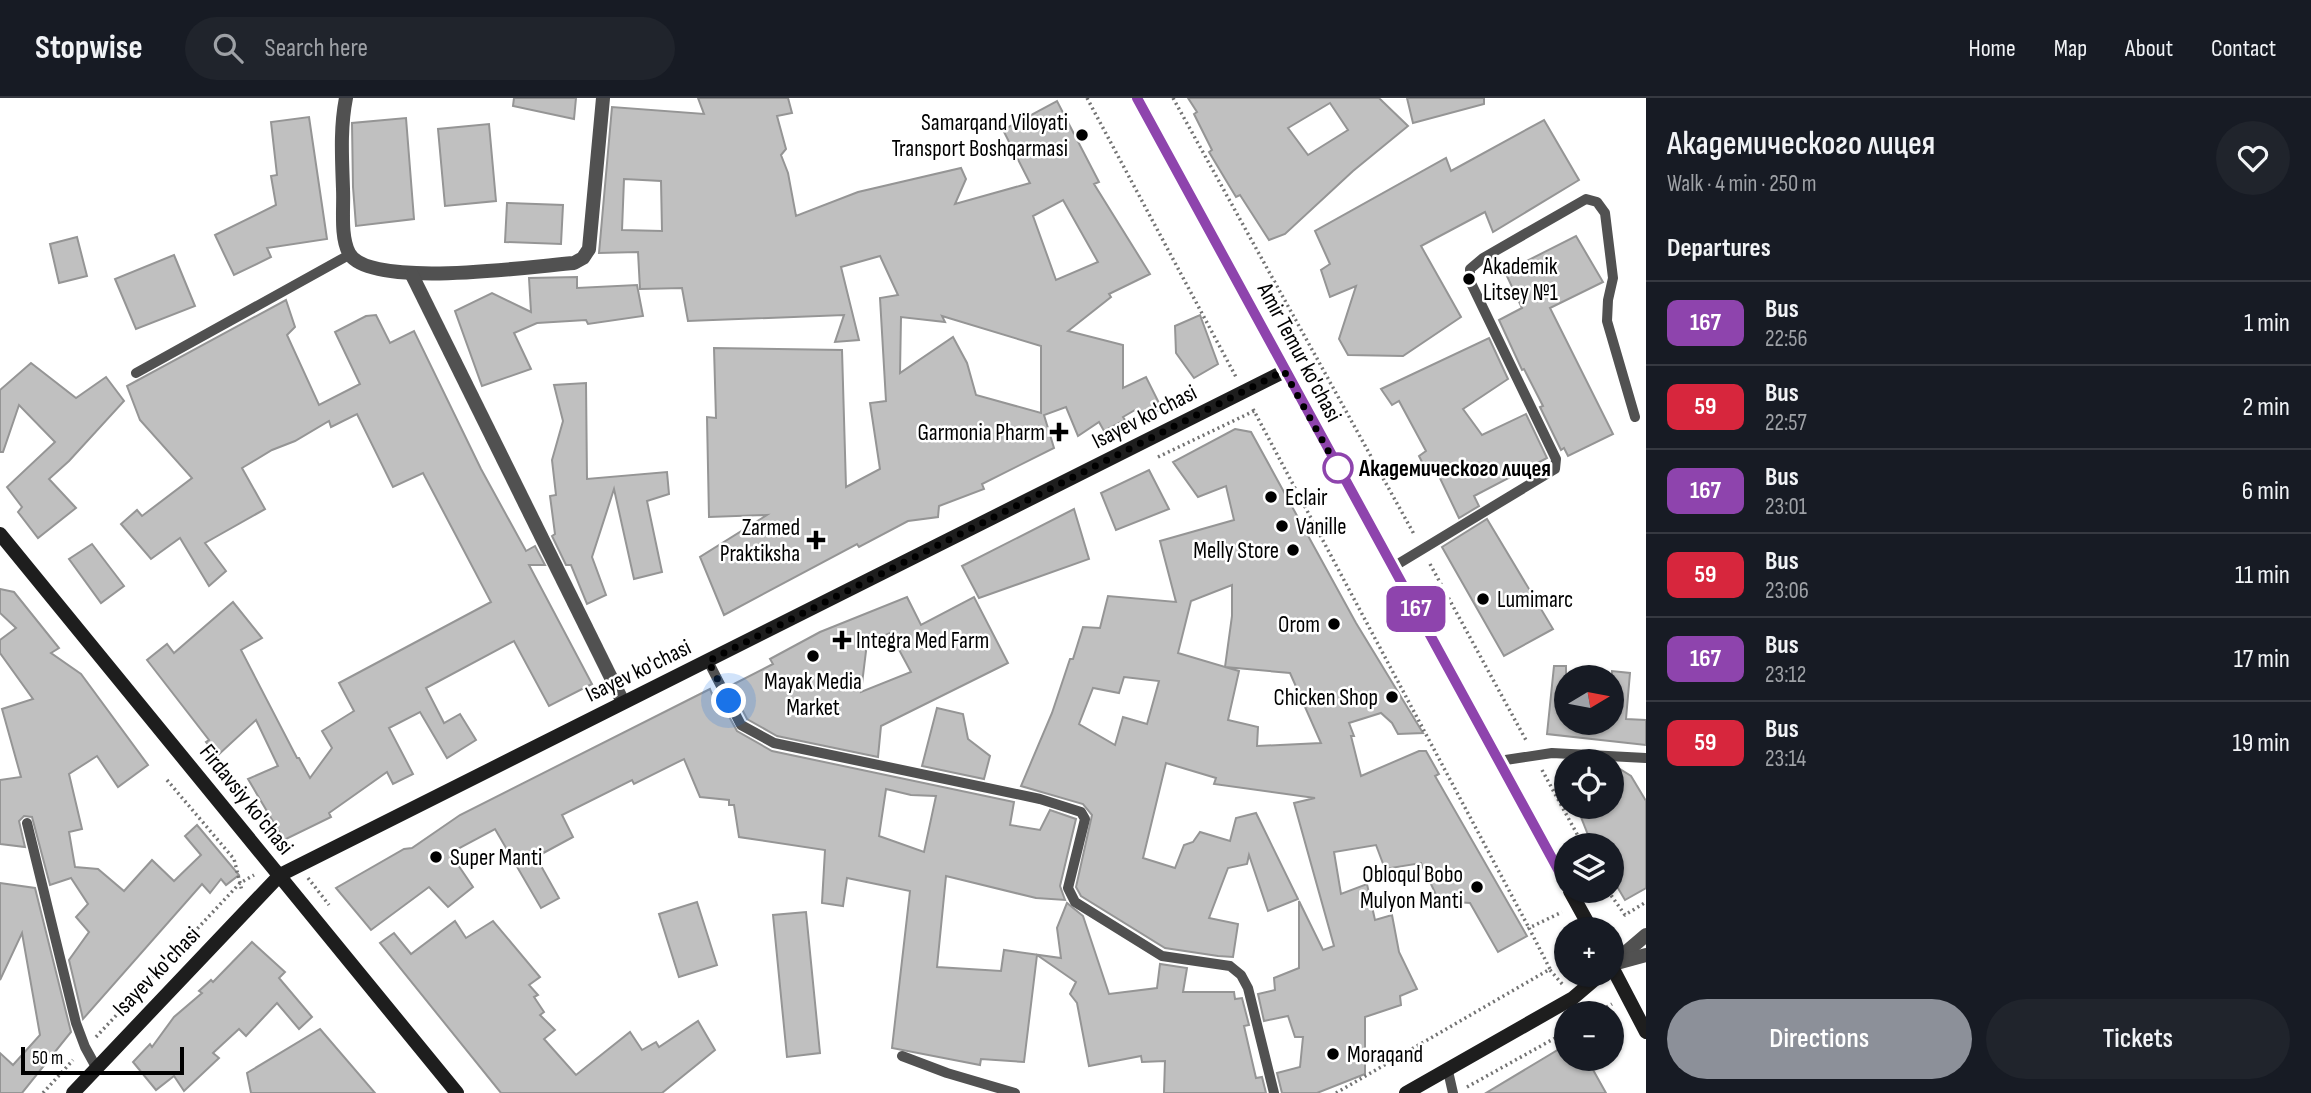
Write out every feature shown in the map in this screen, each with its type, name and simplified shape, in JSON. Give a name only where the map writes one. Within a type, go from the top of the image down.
[{"type":"main road","name":"Amir Temur ko'chasi","points":[[1137,98],[1554,862]]},
{"type":"main road","name":"Isayev ko'chasi","points":[[73,1093],[279,875],[1284,371]]},
{"type":"main road","name":"Firdavsiy ko'chasi","points":[[0,534],[457,1093]]},
{"type":"main road","points":[[1578,905],[1584,917]]},
{"type":"main road","points":[[1406,1093],[1573,998],[1586,987]]},
{"type":"main road","points":[[1623,987],[1646,1032]]},
{"type":"street","points":[[346,98],[341,119],[345,235],[349,255],[367,268],[412,275],[574,263],[583,258],[589,249],[603,98]]},
{"type":"street","points":[[412,275],[624,702]]},
{"type":"street","points":[[1624,954],[1646,935]]},
{"type":"street","points":[[1624,961],[1646,955]]},
{"type":"lane","points":[[1393,567],[1555,469],[1556,459],[1470,281],[1471,269],[1483,258],[1586,199],[1597,202],[1605,212],[1613,278],[1607,321],[1635,417]]},
{"type":"lane","points":[[136,373],[349,255]]},
{"type":"lane","points":[[708,661],[741,726],[774,743],[1040,799],[1081,812],[1085,819],[1068,888],[1070,895],[1075,902],[1162,956],[1230,966],[1241,975],[1248,988],[1274,1093]]},
{"type":"lane","points":[[1499,761],[1552,753],[1646,758]]},
{"type":"lane","points":[[27,823],[76,1023],[96,1067]]},
{"type":"lane","points":[[902,1056],[947,1073],[1015,1093]]},
{"type":"lane","points":[[1448,1071],[1457,1092]]},
{"type":"path","points":[[1087,98],[1550,969],[1336,1093]]},
{"type":"path","points":[[1173,98],[1576,833]]},
{"type":"path","points":[[1157,458],[1254,411]]},
{"type":"path","points":[[167,780],[234,859],[246,910]]},
{"type":"path","points":[[294,892],[322,876]]},
{"type":"path","points":[[43,1093],[240,883]]},
{"type":"path","points":[[1615,903],[1625,915],[1646,902]]},
{"type":"path","points":[[1529,928],[1582,903]]},
{"type":"path","points":[[1457,1092],[1554,1039]]},
{"type":"building","points":[[514,98],[576,98],[574,119],[513,106]]},
{"type":"building","points":[[698,98],[788,98],[792,113],[777,116],[786,149],[781,155],[788,173],[796,216],[858,192],[961,168],[966,179],[955,204],[1030,183],[1003,130],[1057,101],[1099,182],[1094,184],[1150,274],[1109,294],[1111,297],[1068,331],[1123,345],[1123,388],[1146,377],[1162,409],[1142,419],[1135,410],[1123,417],[1125,420],[1104,431],[1099,422],[1078,436],[1066,407],[1044,415],[1054,448],[982,484],[984,489],[939,506],[938,517],[908,521],[859,547],[857,544],[724,615],[700,557],[767,515],[709,517],[707,417],[716,418],[714,348],[842,350],[846,487],[880,469],[870,403],[886,401],[880,298],[898,295],[880,256],[841,267],[859,340],[835,342],[844,315],[688,321],[682,288],[640,289],[638,252],[599,253],[612,107],[704,114]],"holes":[[[624,179],[661,181],[662,231],[622,230]],[[1063,200],[1098,262],[1056,280],[1033,216]],[[942,316],[1041,346],[1041,413],[976,395],[967,363],[953,337],[900,373],[901,317],[945,322]]]},
{"type":"building","points":[[1188,98],[1379,98],[1408,126],[1353,171],[1285,234],[1269,240],[1240,195],[1236,197],[1209,152],[1212,150],[1194,114],[1197,112]],"holes":[[[1330,103],[1348,130],[1308,155],[1288,128]]]},
{"type":"building","points":[[1407,98],[1484,98],[1484,104],[1413,123]]},
{"type":"building","points":[[309,117],[327,239],[267,248],[271,257],[234,275],[215,235],[276,205],[271,176],[277,175],[271,122]]},
{"type":"building","points":[[406,118],[414,219],[356,226],[352,123]]},
{"type":"building","points":[[1544,120],[1579,180],[1493,232],[1485,212],[1421,246],[1461,317],[1403,356],[1348,355],[1339,339],[1356,286],[1330,297],[1321,270],[1330,264],[1315,231],[1446,158],[1451,171]]},
{"type":"building","points":[[489,124],[496,201],[445,206],[438,129]]},
{"type":"building","points":[[507,203],[563,205],[561,244],[505,242]]},
{"type":"building","points":[[1576,236],[1603,282],[1550,308],[1613,434],[1568,456],[1564,448],[1561,450],[1540,407],[1543,406],[1524,369],[1522,370],[1499,320],[1522,308],[1505,272]]},
{"type":"building","points":[[77,237],[87,276],[59,283],[50,244]]},
{"type":"building","points":[[174,255],[195,306],[136,329],[115,279]]},
{"type":"building","points":[[577,277],[577,288],[637,285],[643,316],[588,324],[586,320],[537,323],[514,333],[531,369],[482,386],[455,311],[492,293],[531,312],[529,278]]},
{"type":"building","points":[[286,300],[295,327],[287,335],[319,405],[360,384],[335,332],[366,316],[376,315],[390,343],[414,331],[481,469],[526,551],[535,546],[545,565],[529,565],[592,684],[549,706],[514,641],[426,688],[444,723],[460,714],[476,740],[447,758],[420,712],[389,728],[413,774],[393,784],[387,772],[329,813],[331,817],[284,840],[248,779],[278,766],[256,720],[217,756],[206,742],[209,740],[147,660],[167,644],[174,653],[233,602],[262,638],[241,650],[310,778],[332,748],[322,731],[354,711],[339,683],[491,602],[423,473],[393,487],[357,414],[331,427],[329,421],[242,468],[265,509],[205,543],[226,571],[209,586],[180,538],[151,559],[121,524],[137,510],[142,516],[192,478],[140,420],[127,386]]},
{"type":"building","points":[[1200,315],[1218,364],[1194,378],[1176,353],[1175,326]]},
{"type":"building","points":[[1489,338],[1508,379],[1463,409],[1482,435],[1526,414],[1547,458],[1474,496],[1479,506],[1459,518],[1438,474],[1428,474],[1419,456],[1426,451],[1399,401],[1392,405],[1381,389]]},
{"type":"building","points":[[31,363],[76,398],[106,377],[124,401],[49,479],[76,508],[38,538],[18,512],[22,507],[7,487],[55,442],[19,405],[3,452],[0,452],[0,390]]},
{"type":"building","points":[[586,383],[587,479],[667,472],[669,494],[647,501],[662,572],[634,579],[614,489],[592,557],[606,595],[587,604],[571,565],[566,565],[552,536],[555,534],[550,496],[556,495],[552,460],[563,421],[554,385]]},
{"type":"building","points":[[1235,429],[1251,432],[1356,623],[1423,733],[1398,734],[1392,723],[1381,713],[1349,723],[1361,776],[1419,751],[1426,751],[1439,774],[1435,776],[1527,936],[1498,952],[1470,903],[1439,901],[1421,863],[1385,869],[1376,845],[1334,852],[1341,894],[1367,884],[1375,920],[1392,915],[1399,952],[1417,989],[1400,996],[1401,1005],[1365,1017],[1365,1074],[1317,1093],[1282,1093],[1277,1073],[1300,1067],[1303,1037],[1295,1037],[1288,1016],[1264,1021],[1258,994],[1275,990],[1274,978],[1299,968],[1299,901],[1323,950],[1334,946],[1294,803],[1315,798],[1214,784],[1216,778],[1166,763],[1143,858],[1175,868],[1184,845],[1193,842],[1200,832],[1230,841],[1236,818],[1256,813],[1298,899],[1268,911],[1249,855],[1247,864],[1228,868],[1209,918],[1238,924],[1233,957],[1165,948],[1081,896],[1076,887],[1092,815],[1083,804],[1021,786],[1052,713],[1083,627],[1100,628],[1108,596],[1176,602],[1160,541],[1234,520],[1226,486],[1198,497],[1173,462]],"holes":[[[1232,585],[1232,616],[1225,667],[1178,653],[1191,601]],[[1225,667],[1290,673],[1321,743],[1257,746],[1258,727],[1228,720],[1239,671]],[[1124,677],[1159,681],[1147,724],[1123,717],[1115,745],[1079,724],[1093,688],[1119,693]]]},
{"type":"building","points":[[1149,470],[1169,509],[1116,530],[1101,493]]},
{"type":"building","points":[[1074,509],[1089,559],[979,598],[962,566]]},
{"type":"building","points":[[1487,519],[1553,629],[1504,656],[1442,547]]},
{"type":"building","points":[[92,544],[124,586],[101,603],[69,559]]},
{"type":"building","points":[[0,589],[14,592],[59,648],[51,653],[81,674],[148,765],[118,787],[97,756],[69,774],[82,829],[69,832],[75,867],[98,869],[124,891],[152,860],[174,881],[201,855],[185,836],[197,825],[239,875],[226,885],[221,879],[210,893],[202,884],[83,1019],[69,960],[89,932],[76,917],[88,904],[71,878],[50,885],[32,817],[24,816],[19,821],[25,847],[0,844],[0,780],[21,777],[2,709],[33,699],[0,653],[0,640],[16,628],[0,613]]},
{"type":"building","points":[[907,597],[921,625],[974,597],[1008,663],[881,726],[878,757],[777,736],[747,719],[730,686],[773,664],[770,659],[820,632]],"holes":[[[890,633],[911,672],[861,692],[867,643]]]},
{"type":"building","points":[[1554,666],[1554,735],[1547,734]]},
{"type":"building","points":[[1624,672],[1630,673],[1626,719],[1646,720],[1646,745],[1556,735],[1624,735]]},
{"type":"building","points":[[710,689],[712,694],[716,693],[737,731],[772,751],[1014,802],[1010,825],[1040,830],[1050,810],[1076,819],[1060,886],[1065,900],[1036,898],[946,876],[937,967],[1001,971],[1004,950],[1061,958],[1057,928],[1067,903],[1083,916],[1109,994],[1157,988],[1160,964],[1187,968],[1183,992],[1234,992],[1235,999],[1242,998],[1249,1025],[1244,1026],[1256,1078],[1262,1077],[1266,1093],[1164,1093],[1165,1061],[1142,1062],[1141,1056],[1089,1066],[1077,1003],[1070,994],[1076,982],[1037,955],[1024,1062],[981,1059],[980,1065],[892,1048],[910,891],[847,878],[843,906],[822,903],[825,850],[739,837],[734,805],[729,805],[729,800],[700,797],[684,759],[634,784],[632,780],[562,815],[573,837],[536,857],[559,898],[541,908],[495,829],[450,853],[473,887],[448,907],[429,887],[371,930],[336,888],[404,849],[412,848],[460,815]],"holes":[[[886,789],[911,795],[936,796],[924,852],[879,836]]]},
{"type":"building","points":[[937,708],[963,714],[968,739],[990,756],[984,779],[922,766]]},
{"type":"building","points":[[1624,772],[1631,776],[1646,801],[1646,888],[1624,898],[1624,833],[1587,833],[1582,819],[1624,819]]},
{"type":"building","points":[[0,883],[35,888],[71,1032],[22,1093],[0,1093],[0,1053],[13,1065],[40,1035],[22,933],[0,980]]},
{"type":"building","points":[[697,902],[717,965],[679,977],[659,914]]},
{"type":"building","points":[[806,912],[820,1053],[787,1057],[773,915]]},
{"type":"building","points":[[455,921],[466,938],[493,921],[540,977],[529,985],[538,995],[534,997],[544,1012],[540,1015],[555,1030],[544,1039],[576,1075],[630,1032],[642,1050],[656,1042],[659,1047],[698,1021],[715,1050],[662,1093],[501,1093],[380,943],[394,933],[411,954]]},
{"type":"building","points":[[252,942],[285,972],[279,978],[312,1017],[299,1029],[277,1003],[246,1036],[239,1029],[213,1053],[219,1058],[184,1091],[174,1076],[156,1090],[133,1062],[150,1044],[152,1047],[174,1017],[202,993],[199,991],[211,980],[213,982]]},
{"type":"building","points":[[320,1029],[375,1093],[251,1093],[247,1073]]},
{"type":"building","points":[[1554,1052],[1554,1071],[1594,1071],[1606,1093],[1486,1093]]},
{"type":"bus line","name":"167","points":[[1137,98],[1554,862]]},
{"type":"place","name":"Samarqand Viloyati Transport Boshqarmasi","points":[[1082,135]]},
{"type":"place","name":"Akademik Litsey №1","points":[[1469,279]]},
{"type":"place","name":"Garmonia Pharm","points":[[1059,432]]},
{"type":"place","name":"Академического лицея","points":[[1338,468]]},
{"type":"place","name":"Eclair","points":[[1271,497]]},
{"type":"place","name":"Vanille","points":[[1282,526]]},
{"type":"place","name":"Zarmed Praktiksha","points":[[816,540]]},
{"type":"place","name":"Melly Store","points":[[1293,550]]},
{"type":"place","name":"Lumimarc","points":[[1483,599]]},
{"type":"place","name":"Orom","points":[[1334,624]]},
{"type":"place","name":"Integra Med Farm","points":[[842,640]]},
{"type":"place","name":"Mayak Media Market","points":[[813,656]]},
{"type":"place","name":"Chicken Shop","points":[[1392,697]]},
{"type":"place","name":"Super Manti","points":[[436,857]]},
{"type":"place","name":"Obloqul Bobo Mulyon Manti","points":[[1477,887]]},
{"type":"place","name":"Moraqand","points":[[1333,1054]]},
{"type":"route","points":[[729,701],[708,661],[1284,371],[1341,474],[1338,468]]}]
